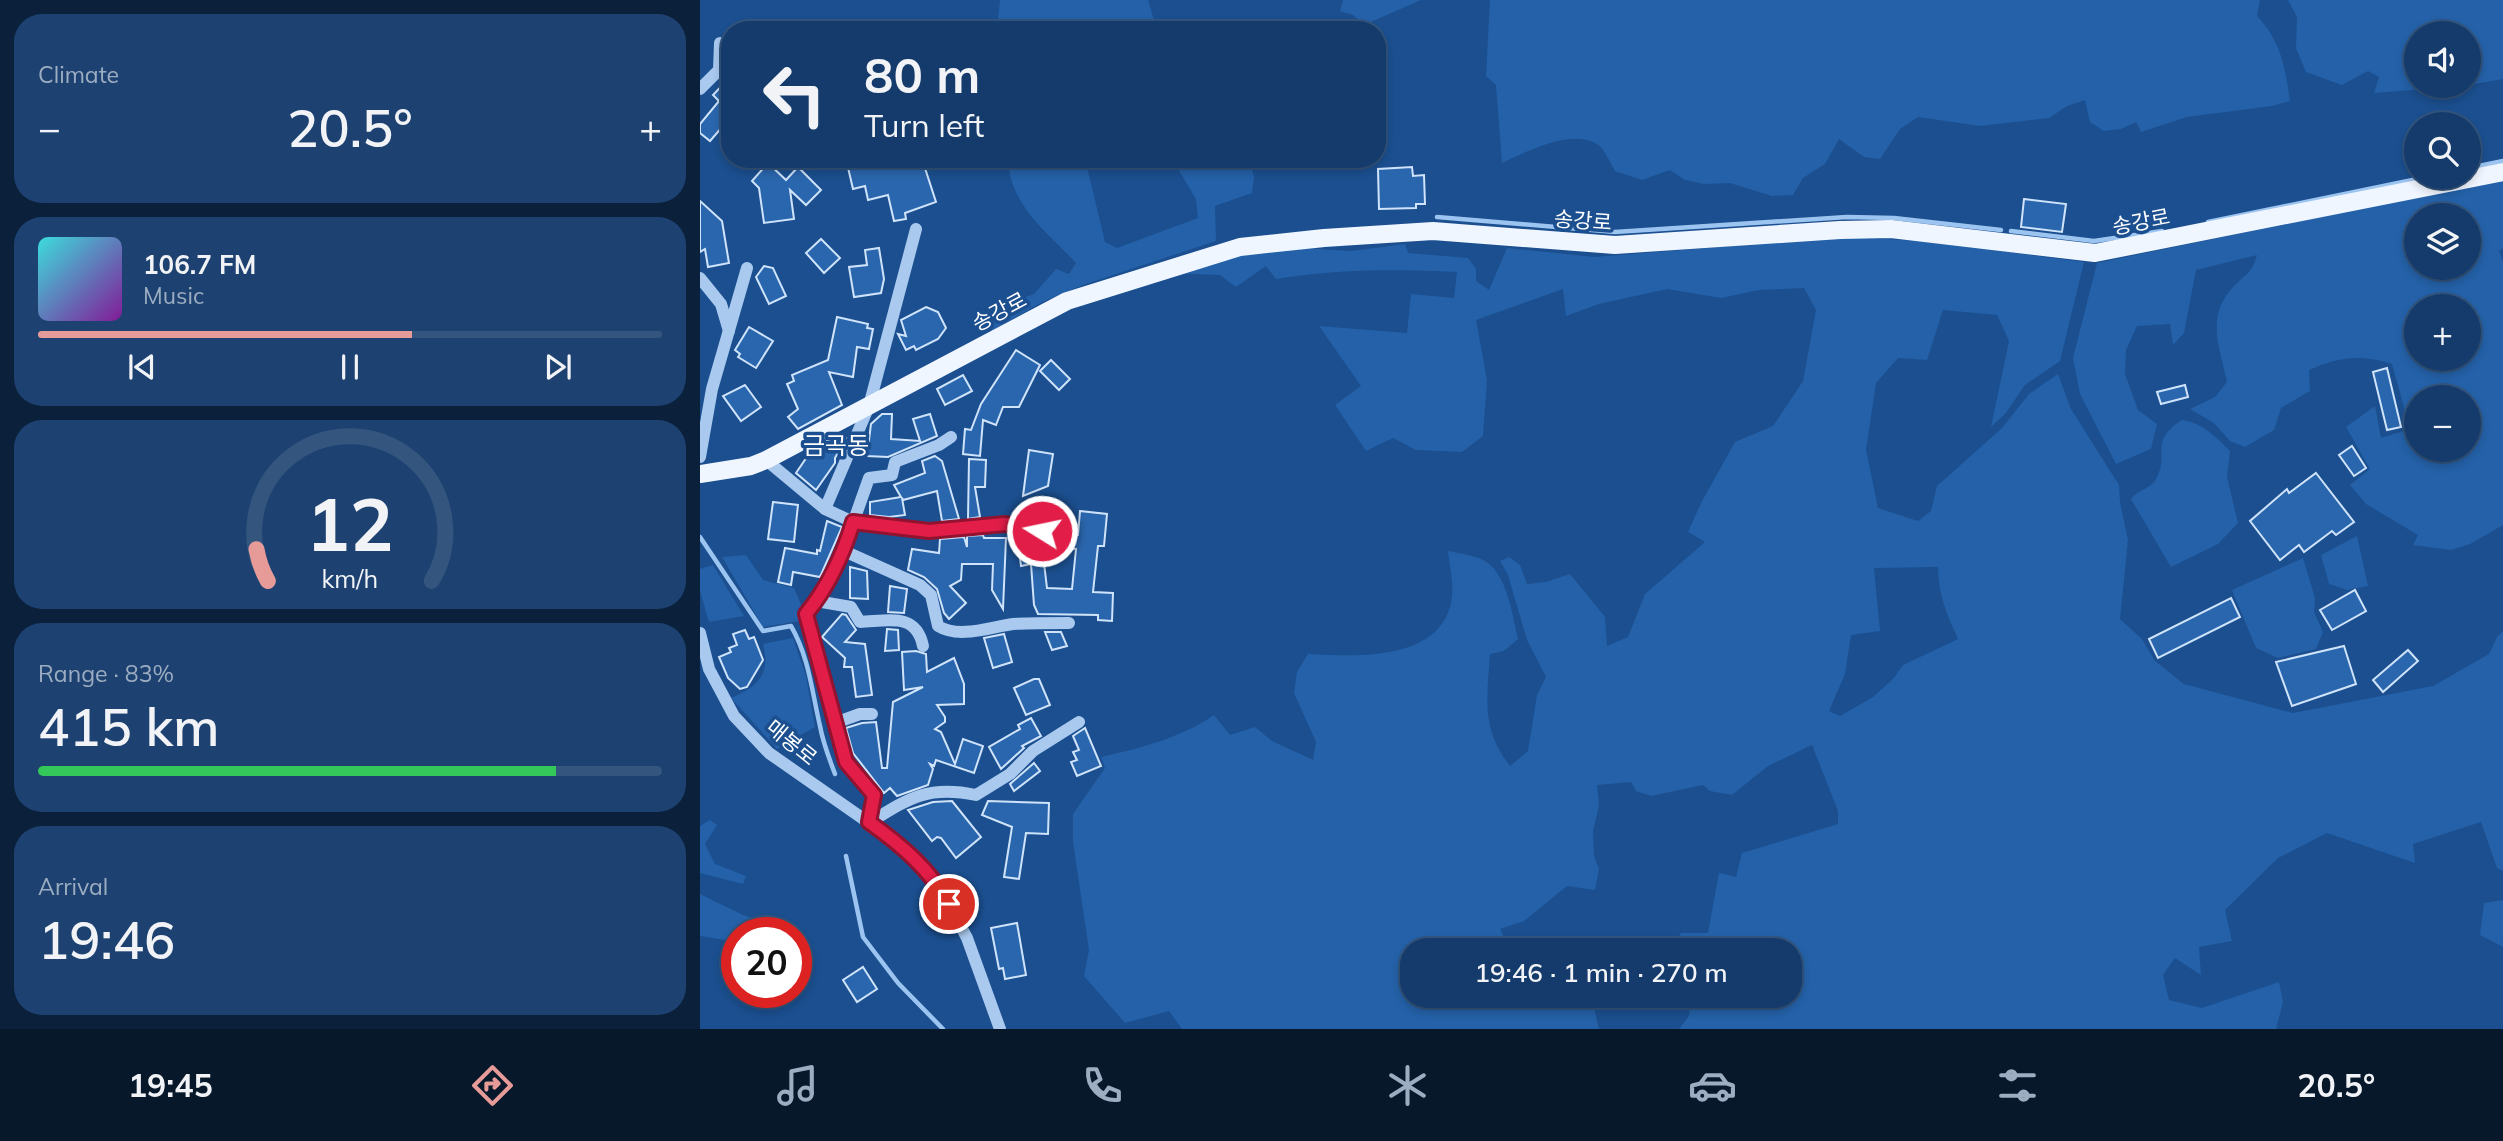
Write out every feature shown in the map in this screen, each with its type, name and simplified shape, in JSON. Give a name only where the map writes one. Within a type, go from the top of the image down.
[{"type":"main road","name":"송강로","points":[[700,474],[751,466],[766,460],[1067,301],[1240,247],[1433,231],[1615,245],[1891,229],[2095,253],[2503,172]]},
{"type":"street","points":[[700,89],[719,70],[720,43]]},
{"type":"street","points":[[825,509],[869,405],[916,229]]},
{"type":"street","points":[[700,457],[712,389],[747,268]]},
{"type":"street","points":[[700,278],[721,304],[729,331]]},
{"type":"street","points":[[869,822],[874,795],[846,762],[806,614],[817,601],[844,551],[869,478],[892,475],[895,462],[939,445],[951,437]]},
{"type":"street","points":[[766,460],[825,509],[853,522],[929,531],[1005,524],[1042,531],[1049,505]]},
{"type":"street","points":[[844,551],[920,585],[931,595],[938,626],[944,630],[963,632],[1014,624],[1069,623]]},
{"type":"street","points":[[817,601],[851,607],[860,622],[899,620],[910,623],[920,634],[923,646]]},
{"type":"street","name":"매봉로","points":[[700,633],[709,669],[734,716],[769,753],[905,848],[940,887],[967,938],[1000,1029]]},
{"type":"street","points":[[835,723],[860,714],[872,714]]},
{"type":"street","points":[[869,822],[911,797],[951,790],[976,795],[1010,774],[1033,751],[1079,722]]},
{"type":"shaded area","points":[[1000,0],[1148,0],[1154,21],[998,21]]},
{"type":"shaded area","points":[[1343,0],[1421,0],[1373,21],[1360,21],[1353,15],[1340,11]]},
{"type":"shaded area","points":[[1490,0],[2260,0],[2257,16],[2277,45],[2290,101],[2272,106],[2187,117],[2141,132],[2136,122],[2121,129],[2104,131],[2090,122],[2085,100],[2067,106],[2049,118],[1980,126],[1918,117],[1900,129],[1880,159],[1864,157],[1839,139],[1825,164],[1803,178],[1793,195],[1772,196],[1730,183],[1704,184],[1685,180],[1670,170],[1642,180],[1615,171],[1600,146],[1586,140],[1549,143],[1502,163],[1496,85],[1486,76]]},
{"type":"shaded area","points":[[2288,0],[2503,0],[2503,79],[2481,83],[2481,21],[2404,21],[2404,91],[2374,93],[2379,77],[2368,71],[2342,85],[2306,72],[2296,48],[2297,17]]},
{"type":"shaded area","points":[[1009,168],[1087,168],[1105,242],[1117,248],[1198,218],[1196,199],[1177,168],[1252,168],[1254,177],[1252,193],[1215,206],[1216,241],[1083,285],[1042,302],[991,331],[992,309],[1034,294],[1056,269],[1069,274],[1076,263],[1032,217],[1015,191]]},
{"type":"shaded area","points":[[2503,179],[2503,248],[2499,251],[2503,261],[2503,525],[2470,544],[2451,550],[2413,545],[2418,535],[2366,504],[2350,485],[2370,469],[2346,427],[2375,406],[2381,438],[2404,431],[2404,462],[2481,462],[2481,385],[2404,385],[2404,407],[2392,364],[2359,358],[2330,362],[2309,370],[2310,391],[2281,408],[2274,430],[2245,447],[2230,441],[2214,423],[2190,409],[2215,397],[2227,382],[2218,343],[2217,319],[2226,296],[2251,269],[2257,255],[2196,270],[2184,333],[2173,345],[2170,324],[2137,326],[2126,350],[2125,374],[2138,410],[2157,424],[2151,449],[2116,464],[2080,394],[2073,358],[2097,263],[2455,189],[2481,189],[2481,184]]},
{"type":"shaded area","points":[[1848,237],[1921,241],[2084,262],[2060,361],[2025,385],[2005,414],[1991,427],[2009,341],[1997,315],[1943,310],[1927,360],[1898,358],[1876,383],[1866,450],[1878,508],[1918,521],[1931,511],[1937,486],[2002,428],[2029,394],[2058,374],[2071,409],[2119,485],[2128,540],[2120,619],[2142,639],[2155,661],[2184,684],[2293,713],[2433,686],[2489,654],[2503,631],[2503,871],[2497,868],[2481,822],[2413,844],[2415,863],[2327,833],[2278,858],[2225,910],[2232,941],[2199,947],[2201,975],[2175,958],[2163,975],[2169,1000],[2202,1008],[2279,982],[2283,1002],[2276,1029],[1679,1029],[1689,1016],[1690,1008],[1802,1008],[1802,938],[1678,938],[1681,933],[1708,933],[1719,873],[1736,877],[1742,853],[1838,824],[1838,811],[1812,745],[1768,766],[1732,795],[1710,791],[1703,785],[1651,796],[1636,791],[1631,782],[1597,785],[1599,806],[1593,831],[1594,856],[1599,869],[1595,890],[1567,886],[1524,921],[1500,929],[1504,938],[1400,938],[1400,1008],[1594,1008],[1599,1029],[1182,1029],[1169,1011],[1125,1023],[1084,976],[1089,950],[1073,842],[1073,814],[1105,768],[1101,757],[1174,736],[1214,715],[1230,735],[1255,727],[1272,741],[1313,760],[1316,742],[1294,693],[1297,672],[1308,654],[1367,655],[1408,647],[1425,639],[1440,627],[1451,603],[1452,580],[1448,551],[1481,559],[1490,565],[1503,583],[1511,606],[1518,639],[1504,651],[1490,654],[1487,699],[1494,739],[1510,766],[1528,751],[1537,695],[1546,677],[1527,640],[1508,575],[1500,561],[1509,557],[1520,565],[1527,584],[1546,582],[1570,574],[1605,617],[1607,646],[1628,637],[1645,594],[1705,542],[1688,532],[1735,442],[1773,426],[1803,381],[1816,310],[1804,288],[1759,290],[1721,298],[1667,289],[1599,304],[1566,316],[1563,289],[1476,320],[1487,380],[1483,436],[1462,452],[1416,450],[1393,438],[1366,451],[1335,405],[1361,386],[1319,326],[1407,333],[1411,294],[1454,298],[1457,272],[1366,271],[1276,279],[1266,266],[1236,287],[1220,275],[1167,273],[1236,256],[1304,248],[1351,251],[1405,244],[1408,253],[1468,258],[1476,269],[1476,281],[1489,290],[1507,248],[1594,257]],"holes":[[[1938,567],[1940,586],[1958,639],[1903,665],[1893,679],[1873,697],[1840,716],[1829,711],[1845,674],[1851,635],[1880,631],[1874,568]]]},
{"type":"shaded area","points":[[2182,420],[2202,427],[2230,451],[2227,477],[2238,523],[2218,544],[2171,567],[2131,499],[2156,479],[2166,435]]},
{"type":"shaded area","points":[[2357,536],[2368,586],[2347,590],[2329,584],[2321,555]]},
{"type":"shaded area","points":[[746,555],[763,580],[794,588],[803,609],[800,621],[763,627],[722,557]]},
{"type":"shaded area","points":[[2303,558],[2315,598],[2314,612],[2323,632],[2316,649],[2278,658],[2256,648],[2232,590]]},
{"type":"shaded area","points":[[713,565],[744,616],[709,622],[700,591],[700,569]]},
{"type":"shaded area","points":[[793,638],[806,676],[815,727],[777,749],[731,698],[749,689],[760,678],[765,664],[763,644]]},
{"type":"shaded area","points":[[710,820],[717,825],[705,844],[715,864],[746,876],[743,884],[700,873],[700,826]]},
{"type":"shaded area","points":[[700,894],[749,917],[721,917],[721,939],[700,936]]},
{"type":"shaded area","points":[[2503,900],[2503,947],[2480,935],[2484,903]]},
{"type":"building","points":[[721,87],[721,128],[710,141],[700,133],[700,124],[719,101],[713,95]]},
{"type":"building","points":[[1412,167],[1413,176],[1424,175],[1425,204],[1416,204],[1416,208],[1379,209],[1378,169]]},
{"type":"building","points":[[764,168],[773,168],[786,180],[799,168],[821,190],[806,205],[790,190],[794,219],[764,223],[759,188],[752,181]]},
{"type":"building","points":[[848,168],[925,168],[936,202],[905,213],[906,219],[894,221],[888,195],[868,200],[865,186],[853,189]]},
{"type":"building","points":[[2024,199],[2066,204],[2062,232],[2021,227]]},
{"type":"building","points":[[700,201],[722,221],[729,263],[708,267],[705,249],[700,252]]},
{"type":"building","points":[[821,239],[840,258],[824,273],[806,253]]},
{"type":"building","points":[[879,248],[884,279],[881,293],[854,297],[849,267],[867,265],[865,250]]},
{"type":"building","points":[[764,266],[773,268],[786,296],[769,304],[756,277]]},
{"type":"building","points":[[926,307],[938,312],[946,328],[938,339],[916,350],[914,346],[906,350],[898,334],[906,336],[901,320]]},
{"type":"building","points":[[837,317],[868,324],[867,328],[873,329],[869,349],[857,347],[853,377],[829,372],[842,405],[798,429],[788,417],[798,409],[787,384],[794,381],[792,375],[828,360]]},
{"type":"building","points":[[749,327],[773,341],[756,368],[738,357],[740,354],[735,350]]},
{"type":"building","points":[[1016,350],[1040,365],[1019,407],[1003,407],[996,425],[983,420],[980,456],[963,454],[965,429],[971,430],[981,404]]},
{"type":"building","points":[[1051,360],[1070,379],[1059,390],[1040,371]]},
{"type":"building","points":[[2387,368],[2401,427],[2387,430],[2373,372]]},
{"type":"building","points":[[963,375],[972,391],[945,405],[937,389]]},
{"type":"building","points":[[745,385],[761,407],[741,421],[723,396]]},
{"type":"building","points":[[2185,385],[2188,397],[2161,404],[2157,392]]},
{"type":"building","points":[[882,414],[892,414],[891,439],[920,441],[913,419],[930,414],[937,436],[888,457],[867,456],[871,424]]},
{"type":"building","points":[[836,436],[846,438],[835,463],[816,490],[796,473],[813,448]]},
{"type":"building","points":[[2352,446],[2366,468],[2354,476],[2339,455]]},
{"type":"building","points":[[1029,450],[1053,454],[1048,486],[1023,496]]},
{"type":"building","points":[[935,456],[942,461],[959,519],[942,521],[937,491],[903,500],[902,498],[905,515],[870,515],[870,502],[901,497],[894,485],[925,473],[922,461]]},
{"type":"building","points":[[969,459],[986,460],[985,487],[975,487],[980,517],[968,519]]},
{"type":"building","points":[[2316,473],[2354,522],[2336,535],[2332,531],[2304,552],[2299,545],[2280,560],[2250,521],[2287,489],[2289,493]]},
{"type":"building","points":[[773,502],[798,505],[794,542],[768,539]]},
{"type":"building","points":[[1080,511],[1107,514],[1104,546],[1098,546],[1093,592],[1113,593],[1112,621],[1098,620],[1098,615],[1038,614],[1034,605],[1031,564],[1021,566],[1017,535],[1041,540],[1051,532],[1078,535]],"holes":[[[1042,546],[1076,549],[1072,589],[1047,588]]]},
{"type":"building","points":[[827,521],[842,527],[820,577],[793,572],[791,585],[778,582],[785,548],[817,554]]},
{"type":"building","points":[[983,535],[984,538],[1006,538],[1003,609],[992,590],[993,564],[962,564],[961,580],[950,586],[966,603],[949,619],[944,613],[937,589],[924,577],[908,570],[912,549],[939,553],[940,539],[964,537],[967,547],[967,536]]},
{"type":"building","points":[[850,567],[867,571],[868,599],[850,598]]},
{"type":"building","points":[[890,586],[907,589],[904,613],[888,612]]},
{"type":"building","points":[[2355,590],[2366,611],[2332,630],[2320,610]]},
{"type":"building","points":[[2231,598],[2240,617],[2158,658],[2149,639]]},
{"type":"building","points":[[842,614],[846,615],[856,630],[845,642],[865,644],[872,695],[856,697],[852,667],[844,667],[845,658],[822,637]]},
{"type":"building","points":[[887,629],[898,630],[899,650],[885,651]]},
{"type":"building","points":[[745,630],[749,639],[754,637],[763,660],[747,687],[740,689],[728,678],[719,657],[731,652],[729,648],[737,645],[733,634]]},
{"type":"building","points":[[1045,632],[1061,632],[1067,646],[1052,650]]},
{"type":"building","points":[[1004,634],[1012,662],[993,668],[984,638]]},
{"type":"building","points":[[2344,646],[2356,684],[2292,706],[2276,662]]},
{"type":"building","points":[[2408,650],[2418,661],[2383,692],[2373,680]]},
{"type":"building","points":[[916,651],[926,654],[927,672],[954,658],[964,684],[964,704],[937,705],[945,717],[945,722],[935,729],[941,732],[955,764],[963,739],[983,746],[974,773],[936,760],[934,766],[930,764],[933,769],[928,785],[897,796],[890,788],[884,793],[853,753],[846,728],[876,722],[882,768],[887,768],[893,702],[923,687],[904,690],[902,652]]},
{"type":"building","points":[[1039,679],[1050,705],[1026,715],[1014,688]]},
{"type":"building","points":[[1031,718],[1041,736],[1022,746],[1024,748],[1001,769],[989,747],[1020,729],[1018,725]]},
{"type":"building","points":[[1085,728],[1101,766],[1077,776],[1071,762],[1077,760],[1073,752],[1079,750],[1073,736]]},
{"type":"building","points":[[1034,763],[1040,771],[1014,791],[1010,784]]},
{"type":"building","points":[[952,801],[981,837],[956,858],[941,838],[937,837],[932,841],[908,810],[933,802]]},
{"type":"building","points":[[988,801],[1049,803],[1048,834],[1026,833],[1019,879],[1004,877],[1012,827],[982,815]]},
{"type":"building","points":[[1017,923],[1026,975],[1005,979],[1003,968],[999,969],[991,928]]},
{"type":"building","points":[[863,967],[877,989],[857,1002],[843,980]]},
{"type":"waterway","points":[[2481,166],[2503,161]]},
{"type":"waterway","points":[[2208,222],[2404,182]]},
{"type":"waterway","points":[[1437,217],[1615,232],[1847,217],[1894,218],[2001,230]]},
{"type":"waterway","points":[[2011,231],[2094,241],[2162,231]]},
{"type":"waterway","points":[[700,537],[763,631],[791,626],[806,662],[823,738],[835,774]]},
{"type":"waterway","points":[[846,856],[863,937],[898,983],[943,1029]]},
{"type":"district","name":"금곡동","points":[[836,445]]},
{"type":"route","points":[[949,904],[940,887],[905,848],[869,822],[874,795],[846,762],[806,614],[817,601],[844,551],[853,522],[929,531],[1005,524],[1042,531]]}]
